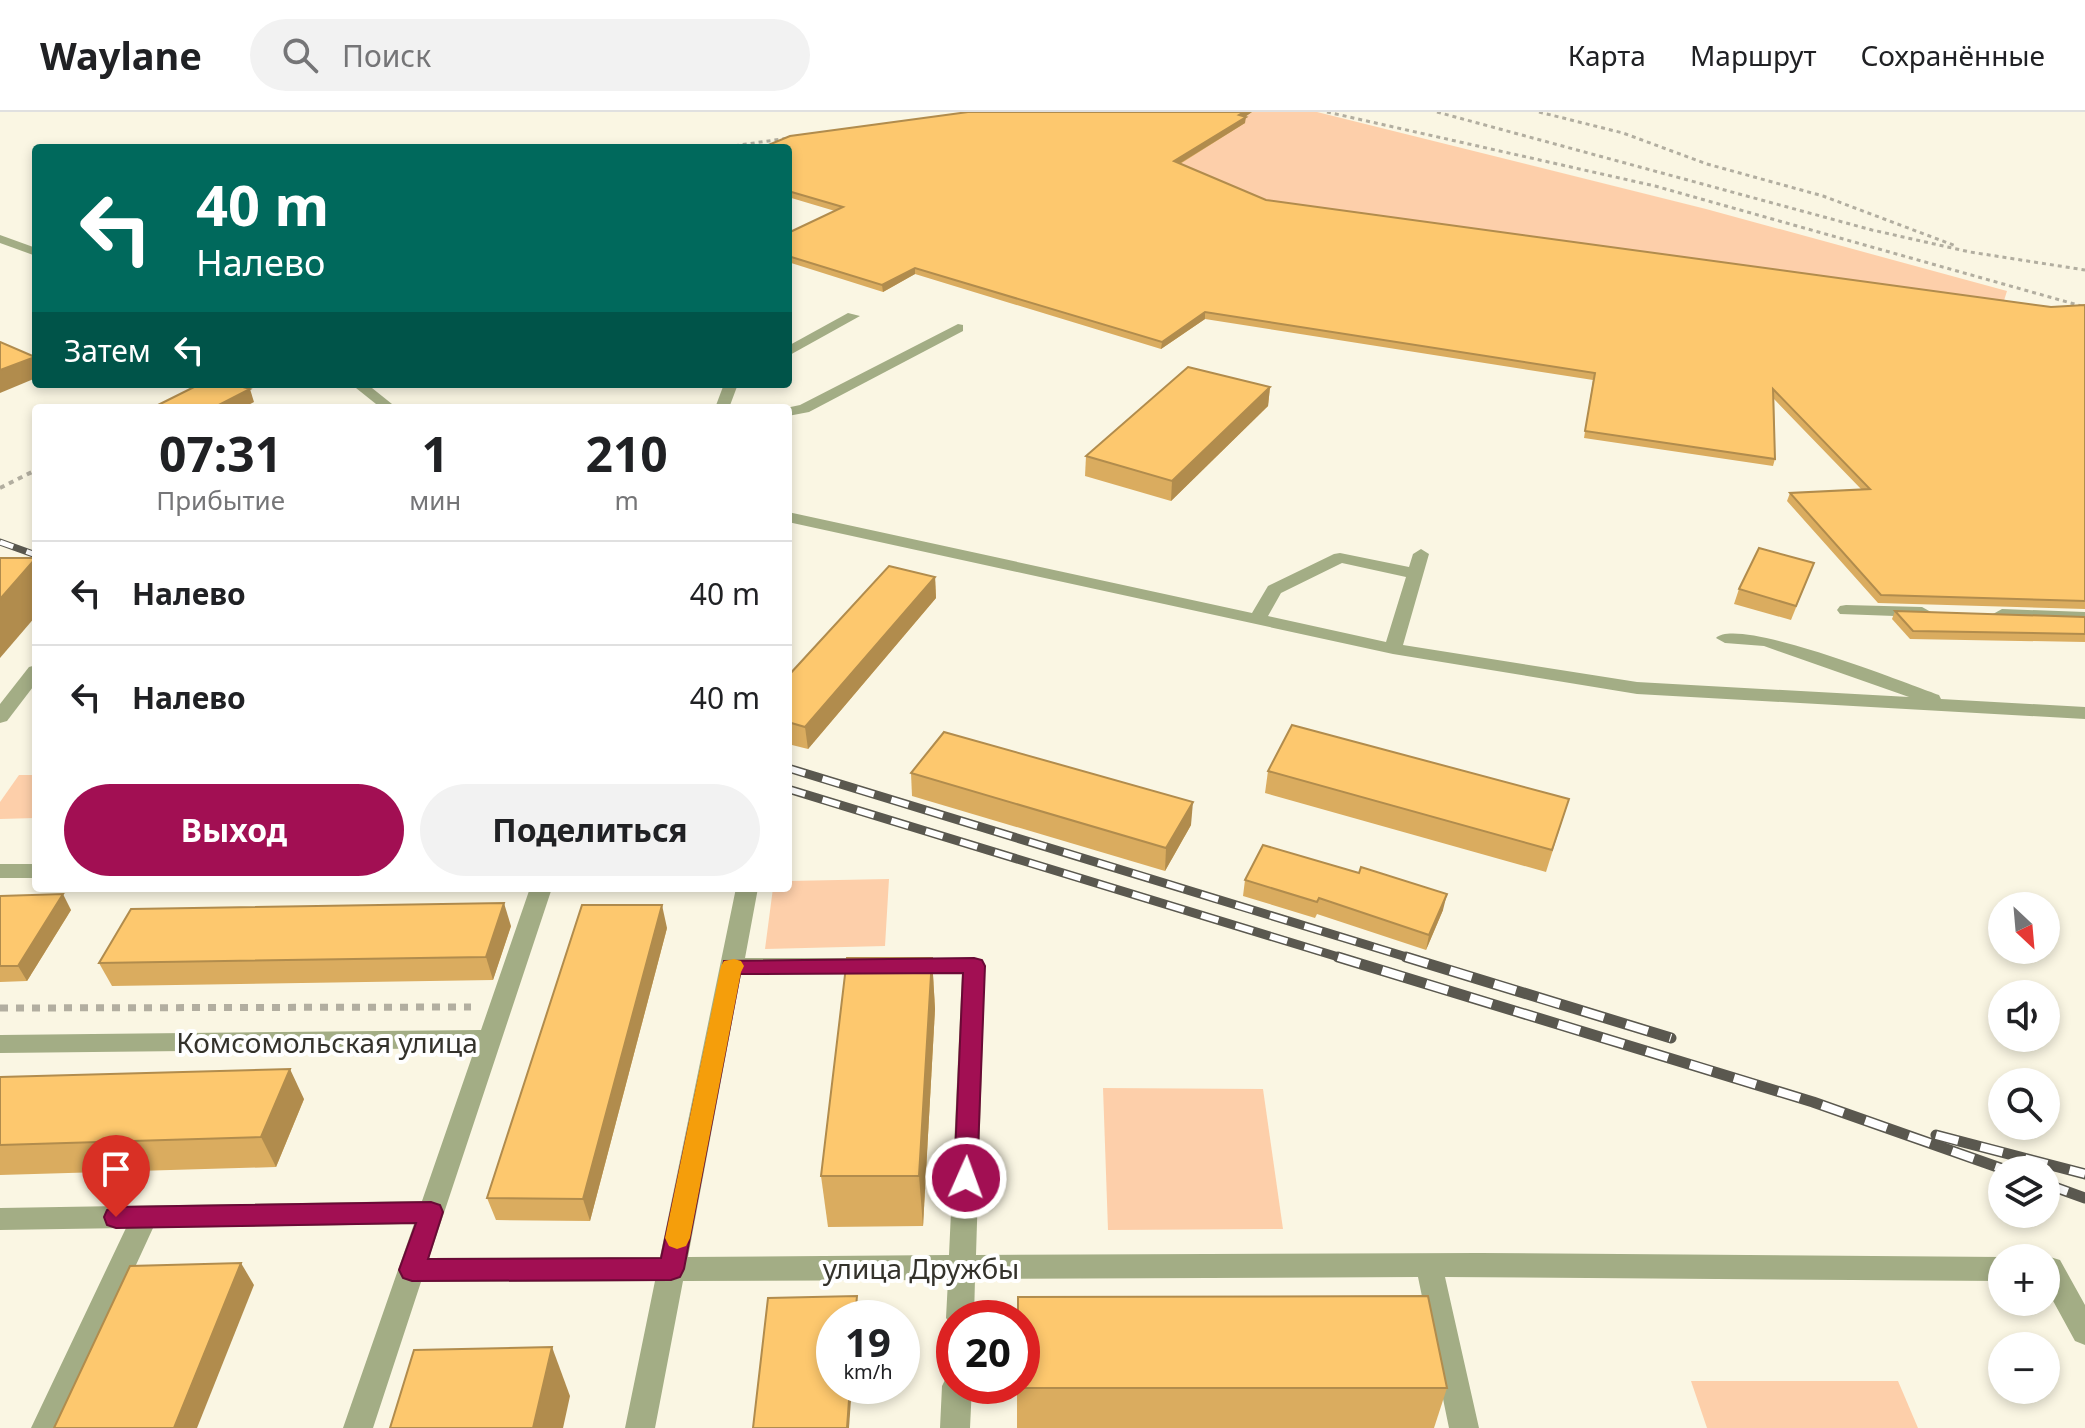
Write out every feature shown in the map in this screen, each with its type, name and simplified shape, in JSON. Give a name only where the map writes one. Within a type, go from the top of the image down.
[{"type":"street","points":[[0,239],[32,251]]},
{"type":"street","points":[[792,350],[853,316]]},
{"type":"street","points":[[792,411],[804,409],[958,328]]},
{"type":"street","points":[[363,388],[385,404]]},
{"type":"street","points":[[792,511],[1393,649],[1637,688],[2085,713]]},
{"type":"street","points":[[1393,649],[1421,554]]},
{"type":"street","points":[[1257,620],[1274,590],[1340,558],[1415,574]]},
{"type":"street","points":[[1846,610],[1937,613]]},
{"type":"street","points":[[1982,614],[2085,617]]},
{"type":"street","points":[[1725,638],[1766,641],[1955,706]]},
{"type":"street","points":[[0,717],[32,676]]},
{"type":"street","points":[[0,871],[32,871]]},
{"type":"street","points":[[490,1039],[540,892]]},
{"type":"street","points":[[640,1428],[746,892]]},
{"type":"street","points":[[731,966],[974,966],[961,1300]]},
{"type":"street","name":"Комсомольская улица","points":[[0,1044],[490,1039],[358,1428]]},
{"type":"street","points":[[0,1219],[431,1212]]},
{"type":"street","points":[[46,1428],[145,1217]]},
{"type":"street","points":[[1429,1266],[1464,1428]]},
{"type":"street","name":"улица Дружбы","points":[[412,1270],[1429,1266],[1988,1269]]},
{"type":"street","points":[[2060,1287],[2085,1332]]},
{"type":"street","points":[[955,1428],[956,1404]]},
{"type":"path","points":[[1327,112],[1655,186],[2085,307]]},
{"type":"path","points":[[1437,112],[1872,230],[1970,252],[2085,270]]},
{"type":"path","points":[[1539,112],[1623,133],[1707,164],[1823,196],[1887,217],[1970,252]]},
{"type":"path","points":[[746,144],[794,137]]},
{"type":"path","points":[[0,488],[32,472]]},
{"type":"path","points":[[0,1008],[501,1007]]},
{"type":"shaded area","points":[[1252,112],[1317,112],[1706,209],[2007,291],[2002,307],[1265,206],[1174,167]]},
{"type":"shaded area","points":[[19,775],[32,775],[32,818],[0,819],[0,802]]},
{"type":"shaded area","points":[[889,879],[885,946],[765,949],[772,892],[792,892],[792,881]]},
{"type":"shaded area","points":[[1103,1088],[1263,1089],[1283,1229],[1108,1230]]},
{"type":"shaded area","points":[[1691,1381],[1898,1381],[1918,1428],[1707,1428]]},
{"type":"building","points":[[968,112],[1244,112],[1239,115],[1246,117],[1174,161],[1266,200],[2051,307],[2085,305],[2085,601],[1881,595],[1790,493],[1870,489],[1773,389],[1775,459],[1585,431],[1595,373],[1205,312],[1162,342],[915,268],[882,285],[792,257],[792,231],[843,207],[792,192],[792,144],[771,144],[790,136]]},
{"type":"building","points":[[0,342],[32,356],[32,358],[0,370]]},
{"type":"building","points":[[1188,367],[1270,387],[1172,481],[1086,456]]},
{"type":"building","points":[[192,388],[250,389],[221,404],[160,404]]},
{"type":"building","points":[[1759,548],[1814,563],[1796,606],[1739,589]]},
{"type":"building","points":[[0,558],[32,558],[32,563],[0,599]]},
{"type":"building","points":[[889,566],[935,577],[805,727],[792,723],[792,672]]},
{"type":"building","points":[[1895,611],[2085,617],[2085,634],[1913,631]]},
{"type":"building","points":[[1292,725],[1569,799],[1552,850],[1268,771]]},
{"type":"building","points":[[944,732],[1193,802],[1166,848],[911,773]]},
{"type":"building","points":[[1263,845],[1359,873],[1361,867],[1447,894],[1429,935],[1319,898],[1317,902],[1245,880]]},
{"type":"building","points":[[63,894],[18,966],[0,966],[0,896]]},
{"type":"building","points":[[504,903],[486,957],[99,963],[131,909]]},
{"type":"building","points":[[582,905],[662,905],[583,1199],[487,1198]]},
{"type":"building","points":[[847,958],[932,958],[919,1176],[821,1176]]},
{"type":"building","points":[[290,1069],[261,1137],[0,1145],[0,1077]]},
{"type":"building","points":[[241,1263],[174,1428],[54,1428],[130,1266]]},
{"type":"building","points":[[857,1296],[857,1300],[816,1300],[816,1404],[849,1404],[847,1428],[753,1428],[768,1298]]},
{"type":"building","points":[[1428,1296],[1447,1388],[1040,1388],[1040,1300],[1018,1300],[1018,1297]]},
{"type":"building","points":[[552,1347],[533,1428],[390,1428],[414,1350]]},
{"type":"railway","points":[[0,542],[32,554]]},
{"type":"railway","points":[[792,769],[1413,959]]},
{"type":"railway","points":[[792,790],[1345,959]]},
{"type":"railway","points":[[1338,957],[1813,1102],[1988,1164]]},
{"type":"railway","points":[[1406,957],[1671,1038]]},
{"type":"railway","points":[[1936,1135],[2085,1174]]},
{"type":"railway","points":[[2060,1189],[2085,1198]]},
{"type":"slow traffic","points":[[677,1238],[731,966],[734,966]]},
{"type":"route","points":[[116,1217],[431,1212],[412,1270],[671,1269],[731,966],[974,966],[966,1178]]}]
